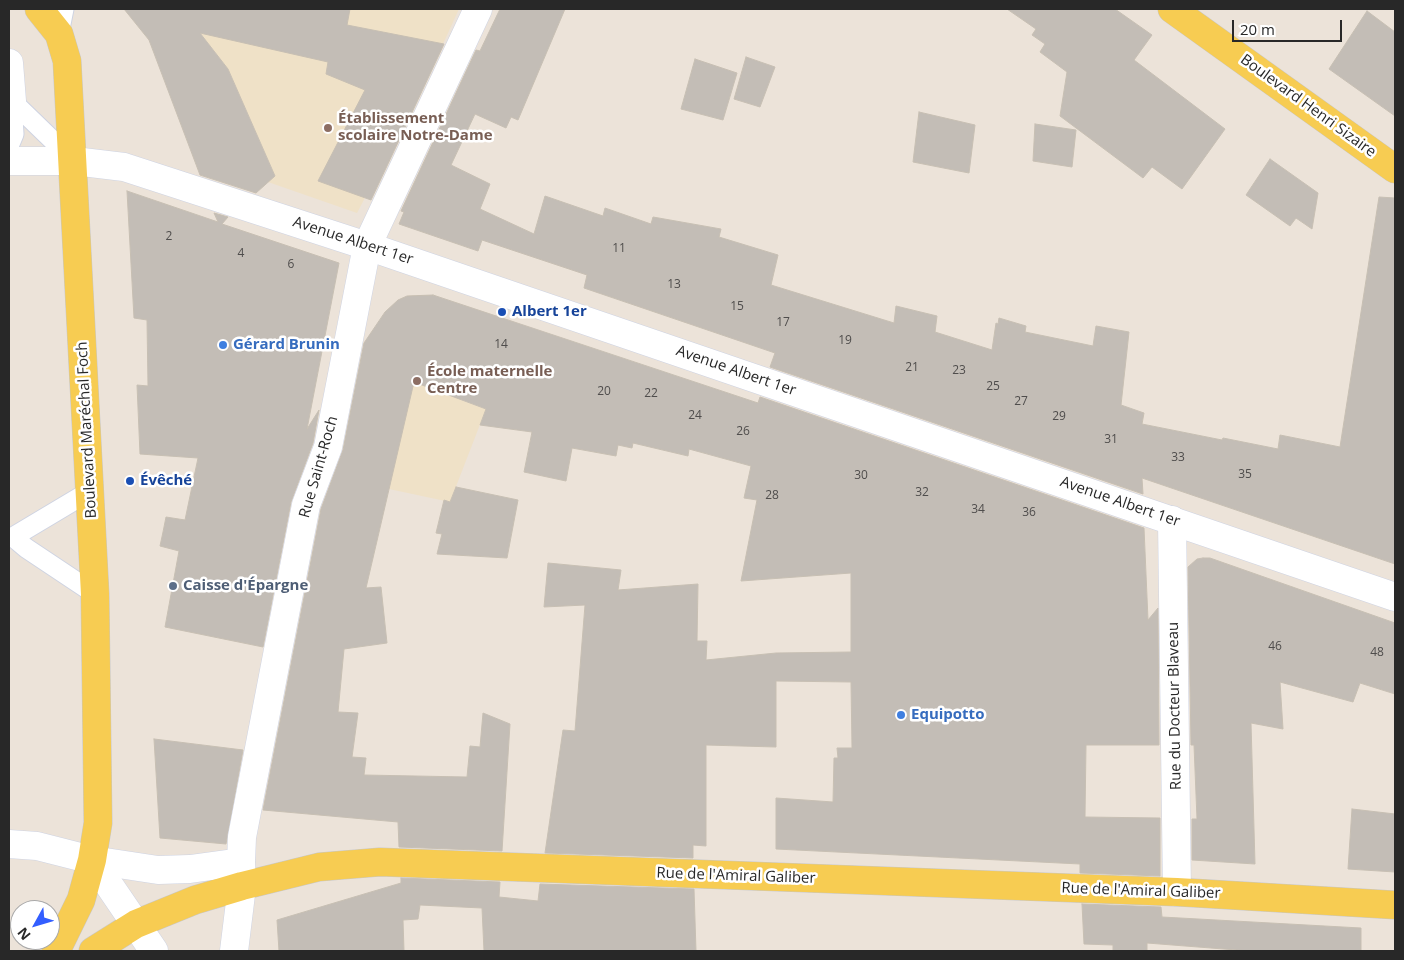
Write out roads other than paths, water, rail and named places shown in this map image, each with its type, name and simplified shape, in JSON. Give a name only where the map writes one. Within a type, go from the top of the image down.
[{"type":"main road","name":"Boulevard Maréchal Foch","points":[[39,9],[62,22],[67,61],[74,161],[95,594],[98,823],[92,860],[81,900],[56,951]]},
{"type":"main road","name":"Boulevard Henri Sizaire","points":[[1172,9],[1395,169]]},
{"type":"main road","name":"Rue de l'Amiral Galiber","points":[[93,951],[136,924],[195,900],[241,874],[380,862],[1177,892],[1395,905]]},
{"type":"street","name":"Rue Saint-Roch","points":[[234,951],[241,874],[242,837],[306,505],[328,447],[367,246],[478,9]]},
{"type":"street","points":[[9,63],[12,101]]},
{"type":"street","name":"Avenue Albert 1er","points":[[9,161],[74,161],[124,167],[367,246],[1395,597]]},
{"type":"street","name":"Rue du Docteur Blaveau","points":[[1172,520],[1177,892]]},
{"type":"street","name":"Rue de l'Amiral Galiber","points":[[9,844],[37,846],[92,860],[158,870],[190,869],[241,874]]},
{"type":"street","points":[[92,860],[154,951]]},
{"type":"lane","points":[[12,101],[74,161]]},
{"type":"lane","points":[[9,146],[14,134],[12,101]]},
{"type":"lane","points":[[90,491],[25,528],[13,537],[26,548],[95,594]]},
{"type":"place","name":"Établissement scolaire Notre-Dame","points":[[328,128]]},
{"type":"place","name":"Albert 1er","points":[[502,312]]},
{"type":"place","name":"Gérard Brunin","points":[[223,345]]},
{"type":"place","name":"École maternelle Centre","points":[[417,381]]},
{"type":"place","name":"Évêché","points":[[130,481]]},
{"type":"place","name":"Caisse d'Épargne","points":[[173,586]]},
{"type":"place","name":"Equipotto","points":[[901,715]]}]
